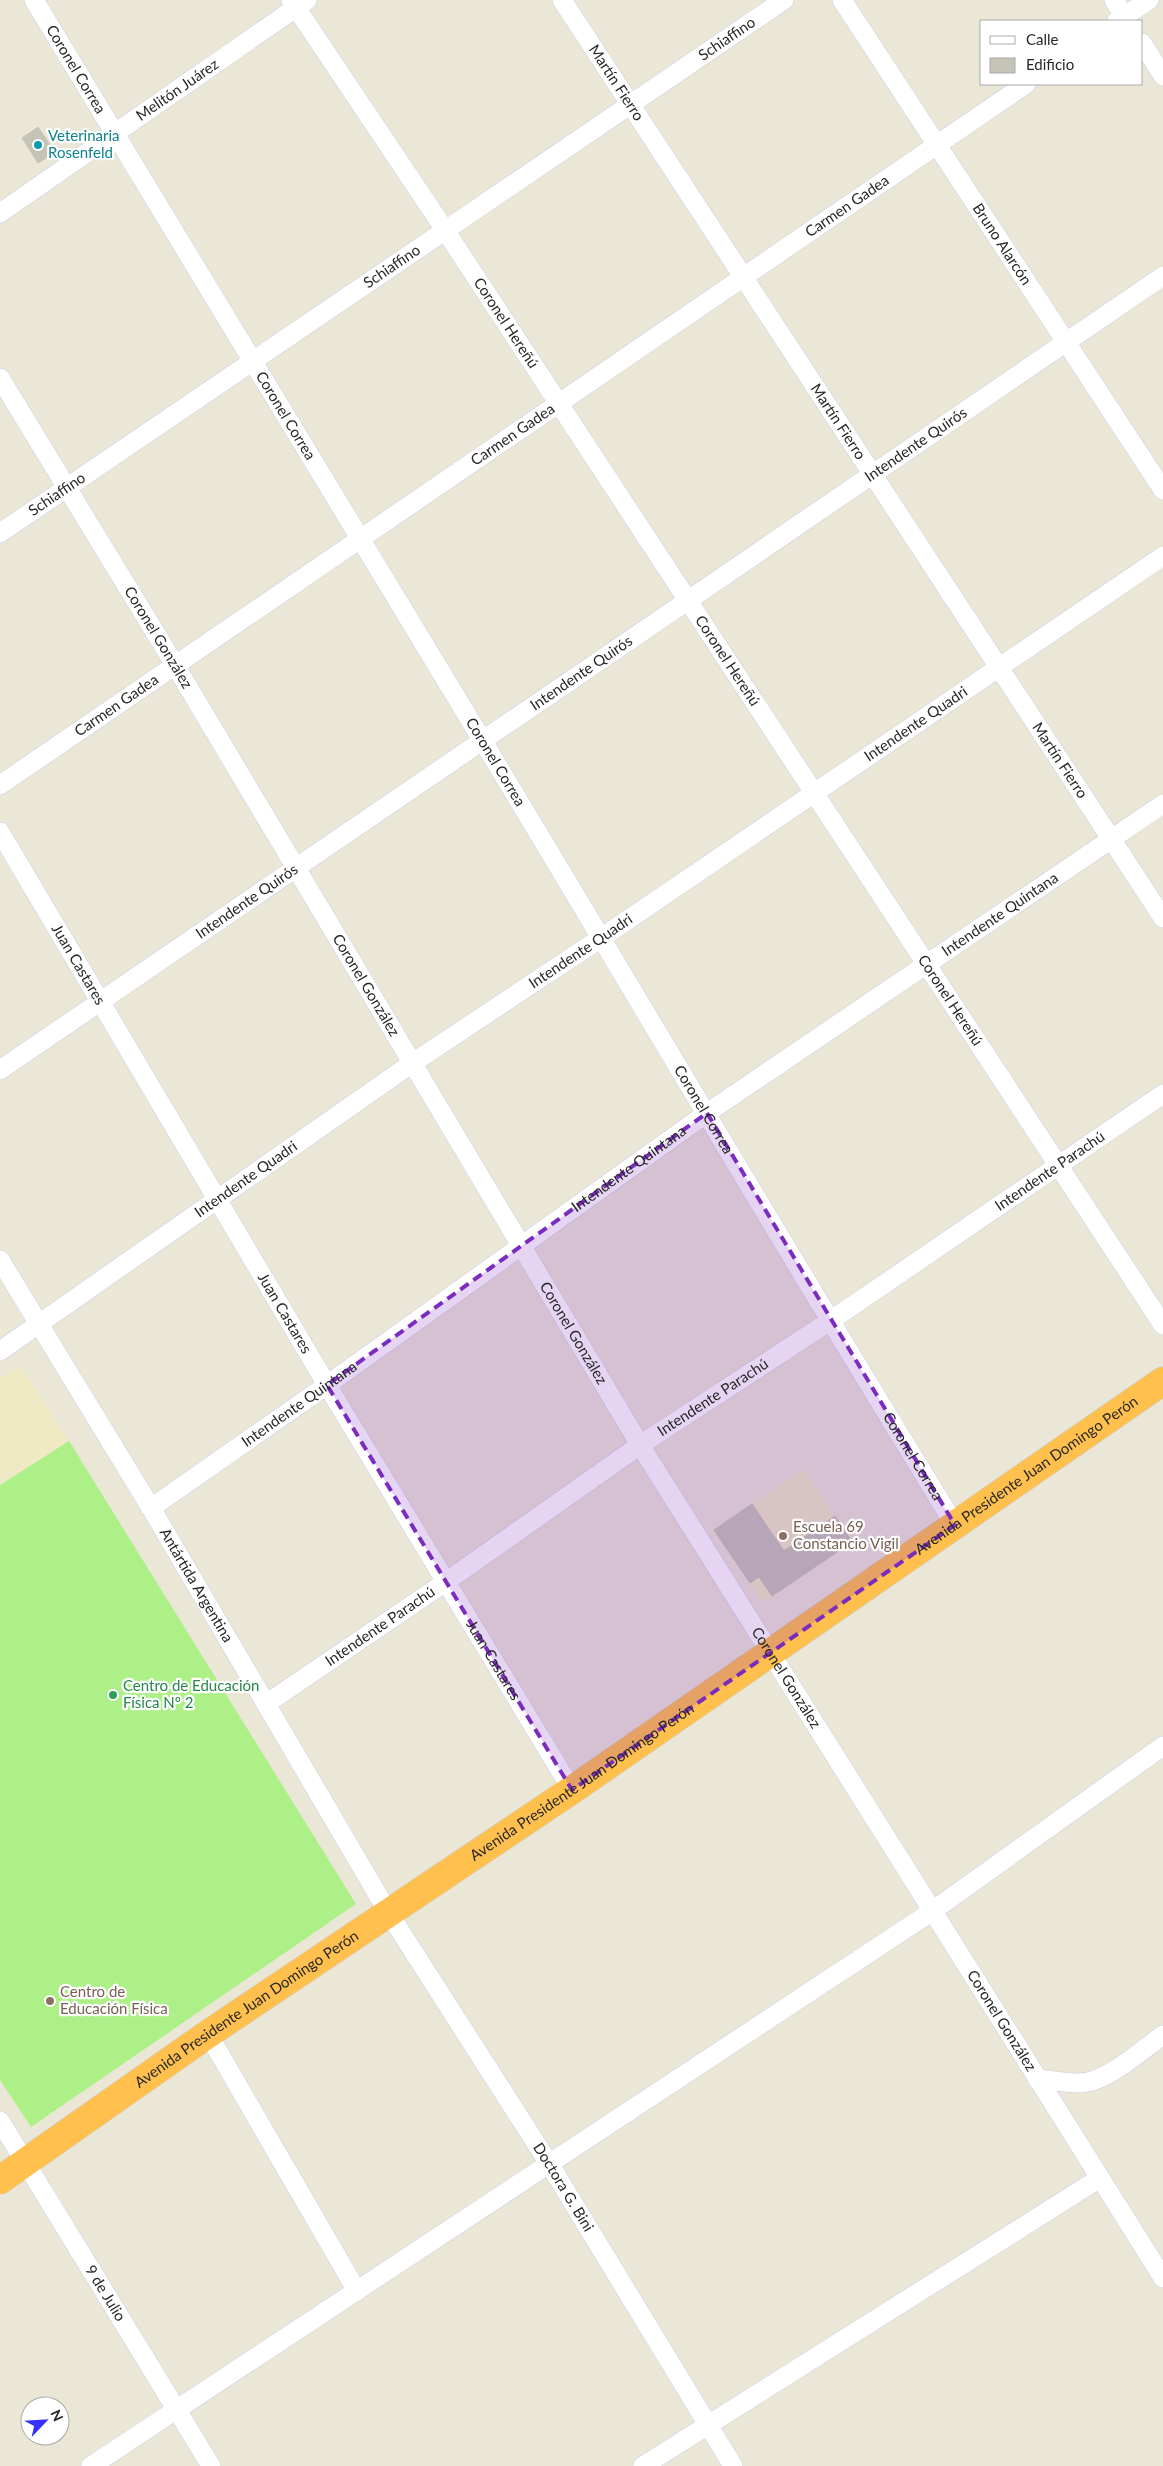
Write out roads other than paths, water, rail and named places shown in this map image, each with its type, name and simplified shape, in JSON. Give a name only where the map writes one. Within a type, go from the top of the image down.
[{"type":"highway","name":"Avenida Presidente Juan Domingo Perón","points":[[0,2180],[208,2034],[572,1790],[1163,1381]]},
{"type":"street","name":"Coronel Correa","points":[[34,0],[707,1113],[830,1321],[955,1525]]},
{"type":"street","name":"Martín Fierro","points":[[562,0],[1163,918]]},
{"type":"street","name":"Schiaffino","points":[[0,532],[784,0]]},
{"type":"street","name":"Bruno Alarcón","points":[[842,0],[1163,490]]},
{"type":"street","points":[[1114,0],[1123,20],[1148,0]]},
{"type":"street","name":"Melitón Juárez","points":[[0,213],[298,3]]},
{"type":"street","name":"Coronel Hereñú","points":[[298,3],[1163,1325]]},
{"type":"street","points":[[1143,45],[1163,76]]},
{"type":"street","name":"Carmen Gadea","points":[[0,785],[1025,85]]},
{"type":"street","name":"Intendente Quirós","points":[[0,1070],[1163,276]]},
{"type":"street","name":"Coronel González","points":[[0,378],[175,665],[294,868],[640,1445],[771,1652],[931,1912],[1100,2178],[1157,2256],[1163,2278]]},
{"type":"street","name":"Intendente Quadri","points":[[0,1351],[220,1200],[411,1064],[1163,556]]},
{"type":"street","name":"Intendente Quintana","points":[[150,1508],[328,1385],[707,1113],[1163,804]]},
{"type":"street","name":"Juan Castares","points":[[0,832],[328,1385],[572,1790]]},
{"type":"street","name":"Intendente Parachú","points":[[266,1704],[447,1581],[640,1445],[830,1321],[1163,1094]]},
{"type":"street","name":"Antártida Argentina","points":[[0,1260],[150,1508],[388,1912]]},
{"type":"street","points":[[91,2466],[931,1912],[1163,1746]]},
{"type":"street","name":"Doctora G. Bini","points":[[388,1912],[550,2165],[733,2466]]},
{"type":"street","points":[[208,2034],[357,2291]]},
{"type":"street","points":[[1037,2079],[1081,2083],[1096,2080],[1110,2073],[1163,2035]]},
{"type":"street","name":"9 de Julio","points":[[0,2121],[211,2466]]},
{"type":"street","points":[[643,2466],[1100,2178]]},
{"type":"place","name":"Veterinaria Rosenfeld","points":[[38,145]]},
{"type":"place","name":"Escuela 69 Constancio Vigil","points":[[783,1536]]},
{"type":"place","name":"Centro de Educación Física Nº 2","points":[[113,1695]]},
{"type":"place","name":"Centro de Educación Física","points":[[50,2001]]}]
